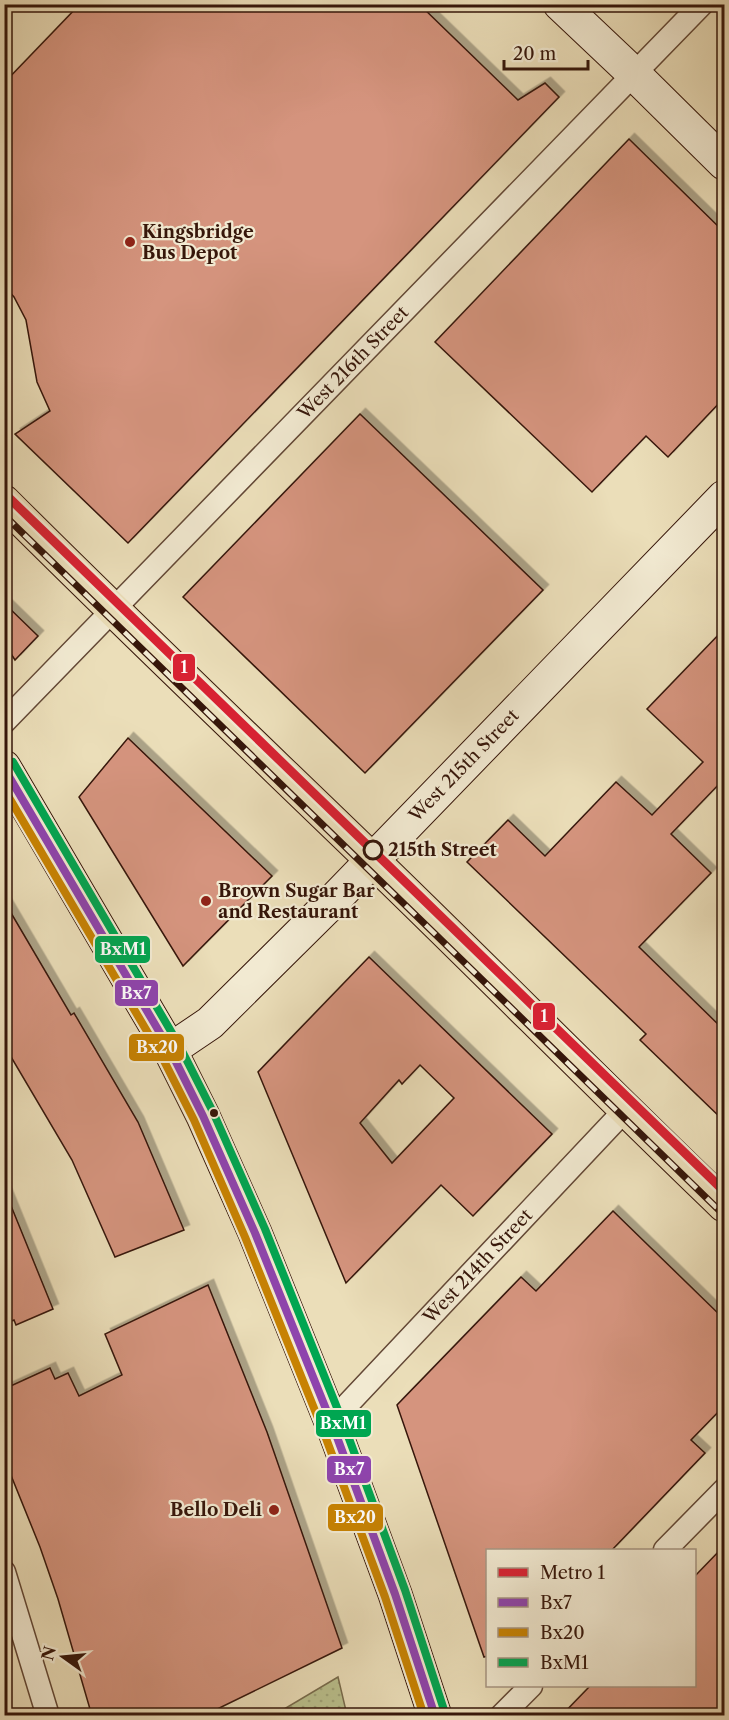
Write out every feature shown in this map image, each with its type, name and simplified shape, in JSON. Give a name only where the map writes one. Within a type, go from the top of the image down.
[{"type":"main road","points":[[4,502],[113,611],[372,860],[724,1205]]},
{"type":"main road","points":[[4,767],[170,1050],[236,1190],[331,1422],[395,1594],[435,1716]]},
{"type":"street","points":[[560,4],[724,164]]},
{"type":"street","name":"West 216th Street","points":[[4,722],[702,4]]},
{"type":"street","name":"West 215th Street","points":[[170,1050],[210,1023],[372,860],[724,496]]},
{"type":"street","name":"West 214th Street","points":[[331,1422],[625,1110]]},
{"type":"street","points":[[667,1549],[724,1490]]},
{"type":"street","points":[[4,1572],[48,1716]]},
{"type":"street","points":[[501,1716],[530,1687]]},
{"type":"green space","points":[[338,1677],[347,1715],[274,1715]]},
{"type":"building","name":"Kingsbridge Bus Depot","points":[[80,4],[419,4],[518,100],[545,83],[559,97],[128,543],[15,434],[50,411],[37,382],[26,320],[14,297],[4,286],[4,83]]},
{"type":"building","points":[[629,139],[724,232],[724,398],[668,457],[646,436],[592,492],[435,342]]},
{"type":"building","points":[[360,414],[543,590],[365,773],[183,597]]},
{"type":"building","points":[[4,603],[38,636],[15,660],[4,643]]},
{"type":"building","points":[[724,629],[724,783],[722,781],[671,834],[711,873],[639,947],[724,1030],[724,1121],[640,1040],[646,1034],[467,862],[508,820],[545,856],[616,782],[652,815],[703,762],[647,709]]},
{"type":"building","points":[[128,738],[272,876],[183,966],[79,797]]},
{"type":"building","points":[[4,901],[71,1015],[74,1013],[138,1122],[184,1230],[115,1257],[72,1160],[4,1045]]},
{"type":"building","points":[[369,957],[552,1134],[473,1216],[441,1185],[346,1283],[258,1072]],"holes":[[[420,1065],[454,1098],[392,1163],[360,1123],[399,1080],[402,1084]]]},
{"type":"building","points":[[5,1191],[53,1309],[16,1325],[14,1320],[4,1324]]},
{"type":"building","points":[[613,1211],[724,1319],[724,1406],[691,1440],[705,1453],[613,1549],[486,1549],[486,1656],[484,1657],[397,1405],[521,1277],[536,1291]]},
{"type":"building","points":[[208,1285],[267,1432],[342,1648],[203,1716],[92,1716],[58,1599],[4,1458],[4,1389],[50,1368],[55,1379],[68,1373],[79,1396],[122,1375],[105,1334]]},
{"type":"building","points":[[724,1546],[724,1705],[715,1716],[561,1716],[589,1687],[696,1687],[696,1575]]},
{"type":"railway","points":[[4,515],[724,1215]]},
{"type":"metro line","name":"1","points":[[4,493],[724,1191]]},
{"type":"transit line","name":"BxM1","points":[[13,762],[179,1045],[213,1112],[265,1229],[344,1425],[405,1590],[445,1713]]},
{"type":"transit line","name":"Bx7","points":[[4,768],[170,1050],[203,1116],[255,1233],[334,1429],[395,1594],[435,1716]]},
{"type":"transit line","name":"Bx20","points":[[4,789],[161,1055],[194,1120],[245,1237],[324,1433],[385,1597],[424,1716]]},
{"type":"place","name":"Kingsbridge Bus Depot","points":[[130,242]]},
{"type":"place","name":"215th Street","points":[[373,850]]},
{"type":"place","name":"Brown Sugar Bar and Restaurant","points":[[206,901]]},
{"type":"place","name":"Bello Deli","points":[[274,1510]]}]
